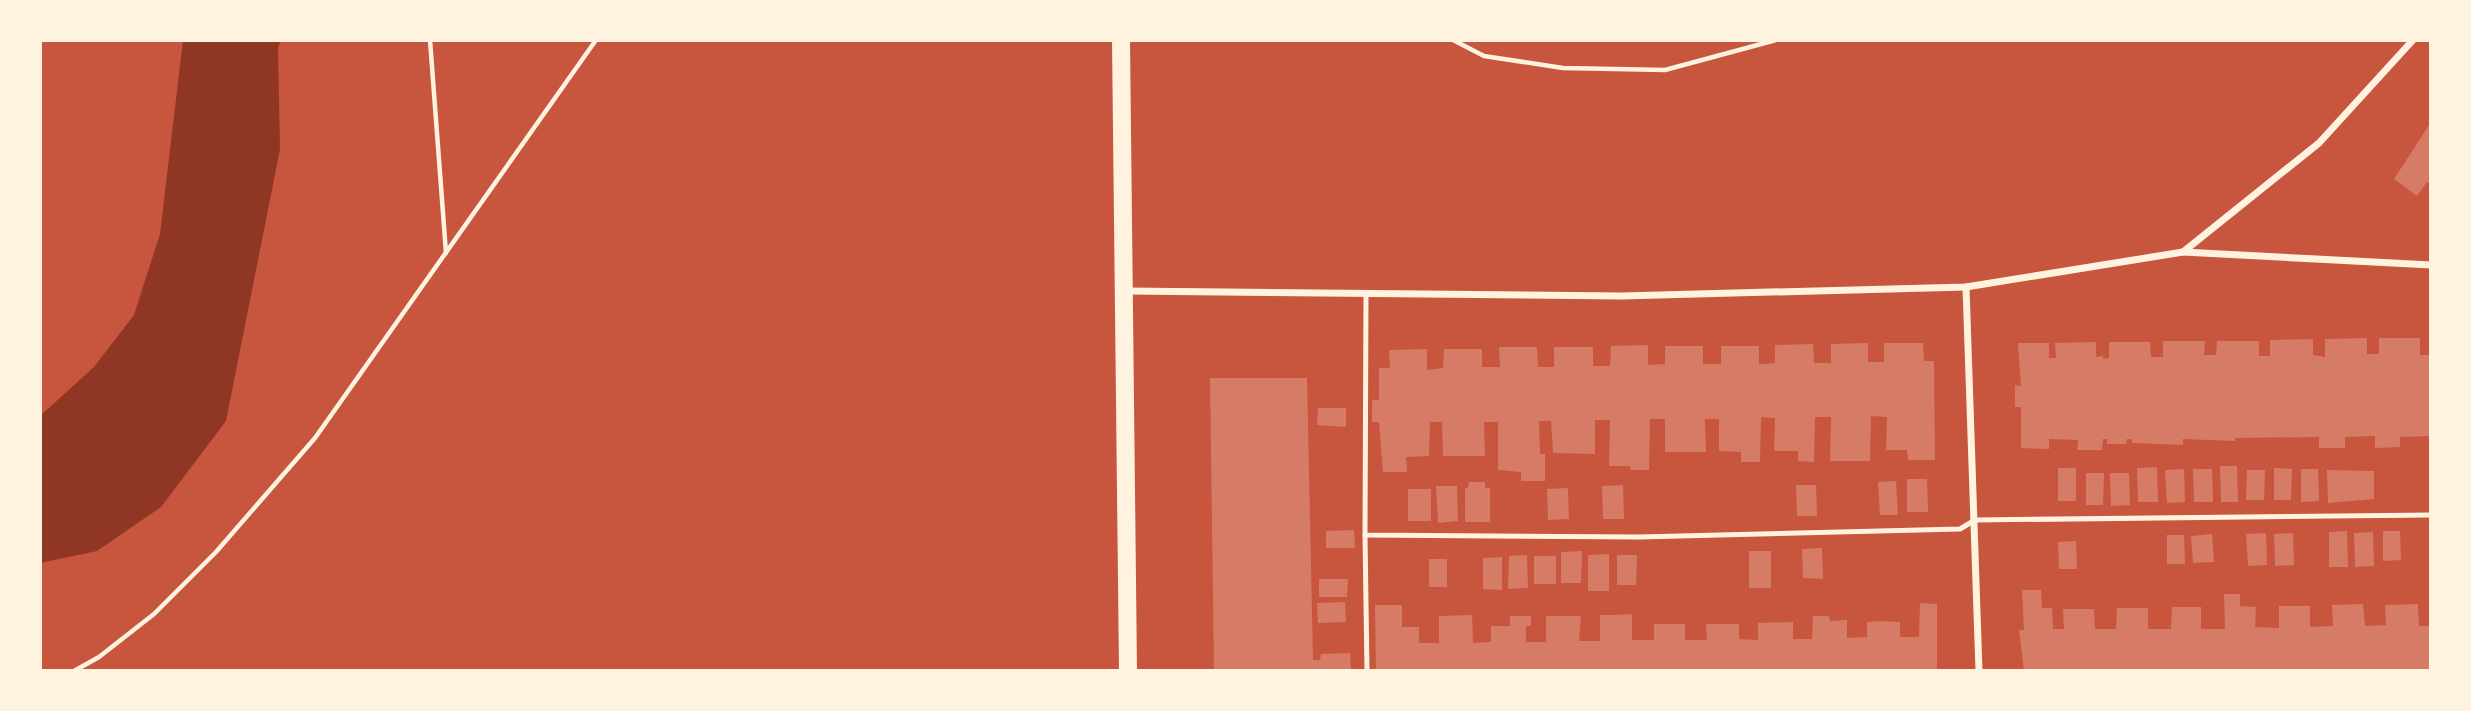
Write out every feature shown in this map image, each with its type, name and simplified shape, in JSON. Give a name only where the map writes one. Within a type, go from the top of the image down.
[{"type":"main road","points":[[1121,40],[1128,671]]},
{"type":"street","points":[[2183,252],[2319,142],[2413,40]]},
{"type":"street","points":[[1122,291],[1622,296],[1966,288],[2183,252],[2431,265]]},
{"type":"street","points":[[1966,288],[1979,671]]},
{"type":"lane","points":[[1366,293],[1367,671]]},
{"type":"lane","points":[[1365,536],[1639,537],[1960,529],[1975,520],[2431,515]]},
{"type":"path","points":[[430,40],[446,254]]},
{"type":"path","points":[[74,671],[99,657],[153,614],[216,552],[315,438],[596,40]]},
{"type":"path","points":[[1453,40],[1484,56],[1563,68],[1665,71],[1776,40]]},
{"type":"shaded area","points":[[183,40],[281,40],[278,48],[280,149],[226,421],[161,507],[97,551],[40,563],[40,416],[94,367],[134,315],[160,234]]},
{"type":"building","points":[[2431,122],[2431,185],[2427,182],[2417,196],[2394,179]]},
{"type":"building","points":[[2367,338],[2367,354],[2379,354],[2379,338],[2420,338],[2420,355],[2431,355],[2431,436],[2400,437],[2400,447],[2375,448],[2373,436],[2345,437],[2345,448],[2319,448],[2319,437],[2235,438],[2235,441],[2183,439],[2183,445],[2133,443],[2131,439],[2127,439],[2126,444],[2107,444],[2107,439],[2103,439],[2102,450],[2077,450],[2078,440],[2049,439],[2049,449],[2021,448],[2021,407],[2015,407],[2015,385],[2021,386],[2018,343],[2049,343],[2049,358],[2056,358],[2055,343],[2096,342],[2096,357],[2103,356],[2103,359],[2109,358],[2109,342],[2150,342],[2151,357],[2163,357],[2163,341],[2205,341],[2204,355],[2216,355],[2217,341],[2259,341],[2259,356],[2270,356],[2270,340],[2313,339],[2313,355],[2325,357],[2325,339]]},
{"type":"building","points":[[1868,343],[1868,362],[1884,362],[1884,343],[1923,343],[1924,361],[1934,361],[1935,460],[1908,460],[1907,450],[1886,450],[1887,417],[1871,416],[1870,461],[1830,461],[1831,417],[1815,417],[1814,462],[1798,461],[1798,451],[1774,451],[1775,418],[1761,417],[1760,462],[1741,462],[1741,452],[1719,451],[1719,419],[1705,419],[1706,452],[1665,452],[1665,419],[1650,419],[1649,470],[1631,470],[1630,466],[1609,466],[1610,420],[1595,420],[1595,454],[1553,453],[1551,421],[1539,421],[1540,454],[1545,454],[1545,481],[1521,481],[1521,472],[1498,470],[1498,422],[1484,422],[1485,456],[1443,456],[1442,422],[1430,422],[1429,456],[1406,457],[1407,472],[1383,472],[1379,422],[1372,422],[1372,400],[1379,400],[1379,368],[1390,368],[1389,350],[1427,349],[1427,370],[1443,368],[1444,349],[1482,349],[1482,367],[1500,367],[1499,347],[1537,347],[1538,367],[1554,367],[1554,347],[1593,347],[1593,366],[1610,366],[1611,346],[1648,345],[1648,365],[1665,364],[1665,346],[1703,346],[1703,364],[1721,364],[1721,346],[1759,346],[1759,364],[1766,364],[1775,363],[1775,345],[1813,344],[1814,363],[1831,363],[1831,344]]},
{"type":"building","points":[[1210,378],[1307,378],[1313,660],[1320,660],[1321,654],[1350,653],[1351,671],[1214,671]]},
{"type":"building","points":[[1318,408],[1346,408],[1346,427],[1317,425]]},
{"type":"building","points":[[2220,466],[2237,466],[2238,502],[2221,502]]},
{"type":"building","points":[[2157,467],[2158,502],[2138,502],[2137,468]]},
{"type":"building","points":[[2058,468],[2076,468],[2076,501],[2058,501]]},
{"type":"building","points":[[2274,468],[2292,469],[2291,500],[2274,500]]},
{"type":"building","points":[[2184,469],[2185,502],[2167,503],[2165,470]]},
{"type":"building","points":[[2193,469],[2212,469],[2213,502],[2194,502]]},
{"type":"building","points":[[2301,469],[2318,469],[2319,501],[2301,502]]},
{"type":"building","points":[[2247,470],[2265,470],[2264,500],[2246,500]]},
{"type":"building","points":[[2327,470],[2374,471],[2374,499],[2328,503]]},
{"type":"building","points":[[2086,473],[2104,473],[2103,505],[2086,505]]},
{"type":"building","points":[[2110,473],[2129,473],[2130,505],[2111,506]]},
{"type":"building","points":[[1907,479],[1927,479],[1928,512],[1907,512]]},
{"type":"building","points":[[1896,481],[1898,515],[1880,515],[1878,482]]},
{"type":"building","points":[[1469,482],[1485,482],[1485,488],[1490,488],[1490,522],[1465,522],[1465,488],[1468,488]]},
{"type":"building","points":[[1623,485],[1624,519],[1603,519],[1602,486]]},
{"type":"building","points":[[1796,485],[1816,485],[1817,516],[1797,516]]},
{"type":"building","points":[[1436,486],[1457,486],[1458,521],[1438,523]]},
{"type":"building","points":[[1568,488],[1569,519],[1548,520],[1547,489]]},
{"type":"building","points":[[1408,489],[1431,489],[1431,521],[1408,521]]},
{"type":"building","points":[[1354,530],[1355,548],[1326,548],[1326,531]]},
{"type":"building","points":[[2347,531],[2348,567],[2329,567],[2329,532]]},
{"type":"building","points":[[2383,531],[2400,531],[2401,560],[2383,561]]},
{"type":"building","points":[[2373,532],[2374,566],[2355,567],[2354,533]]},
{"type":"building","points":[[2266,533],[2267,565],[2248,566],[2246,534]]},
{"type":"building","points":[[2293,533],[2294,565],[2275,566],[2274,534]]},
{"type":"building","points":[[2212,534],[2214,562],[2193,563],[2191,536]]},
{"type":"building","points":[[2167,535],[2184,535],[2185,564],[2167,564]]},
{"type":"building","points":[[2076,541],[2077,569],[2059,569],[2058,542]]},
{"type":"building","points":[[1822,548],[1823,579],[1803,578],[1802,549]]},
{"type":"building","points":[[1582,551],[1581,583],[1561,583],[1561,552]]},
{"type":"building","points":[[1749,551],[1771,551],[1771,588],[1749,588]]},
{"type":"building","points":[[1609,554],[1609,591],[1588,591],[1588,555]]},
{"type":"building","points":[[1527,555],[1528,588],[1508,589],[1509,556]]},
{"type":"building","points":[[1617,555],[1637,555],[1636,585],[1617,585]]},
{"type":"building","points":[[1534,556],[1556,556],[1556,584],[1534,584]]},
{"type":"building","points":[[1502,557],[1502,590],[1483,589],[1483,558]]},
{"type":"building","points":[[1429,559],[1447,559],[1447,587],[1429,587]]},
{"type":"building","points":[[1319,579],[1348,579],[1347,597],[1319,597]]},
{"type":"building","points":[[2022,590],[2041,590],[2042,608],[2052,608],[2053,629],[2064,629],[2063,609],[2094,609],[2095,629],[2116,629],[2117,608],[2148,608],[2148,629],[2171,629],[2172,607],[2201,607],[2201,629],[2225,629],[2224,594],[2240,594],[2240,606],[2256,607],[2255,627],[2279,628],[2279,606],[2310,606],[2310,627],[2333,626],[2332,605],[2363,604],[2365,626],[2386,625],[2385,605],[2418,604],[2419,626],[2431,626],[2431,671],[2024,671],[2019,630],[2024,630]]},
{"type":"building","points":[[1345,602],[1346,622],[1318,623],[1317,603]]},
{"type":"building","points":[[1920,603],[1937,604],[1937,671],[1376,671],[1375,605],[1402,605],[1402,627],[1419,627],[1419,643],[1439,643],[1439,616],[1472,615],[1473,643],[1491,642],[1491,626],[1510,626],[1510,616],[1531,616],[1531,626],[1526,626],[1526,642],[1546,642],[1546,616],[1581,616],[1579,641],[1600,641],[1600,615],[1632,614],[1632,640],[1654,640],[1654,624],[1685,624],[1685,640],[1707,640],[1706,624],[1739,624],[1739,639],[1758,640],[1758,623],[1793,622],[1793,639],[1812,639],[1813,616],[1829,616],[1830,621],[1847,620],[1847,638],[1867,637],[1867,622],[1881,621],[1900,622],[1900,637],[1919,637]]}]
